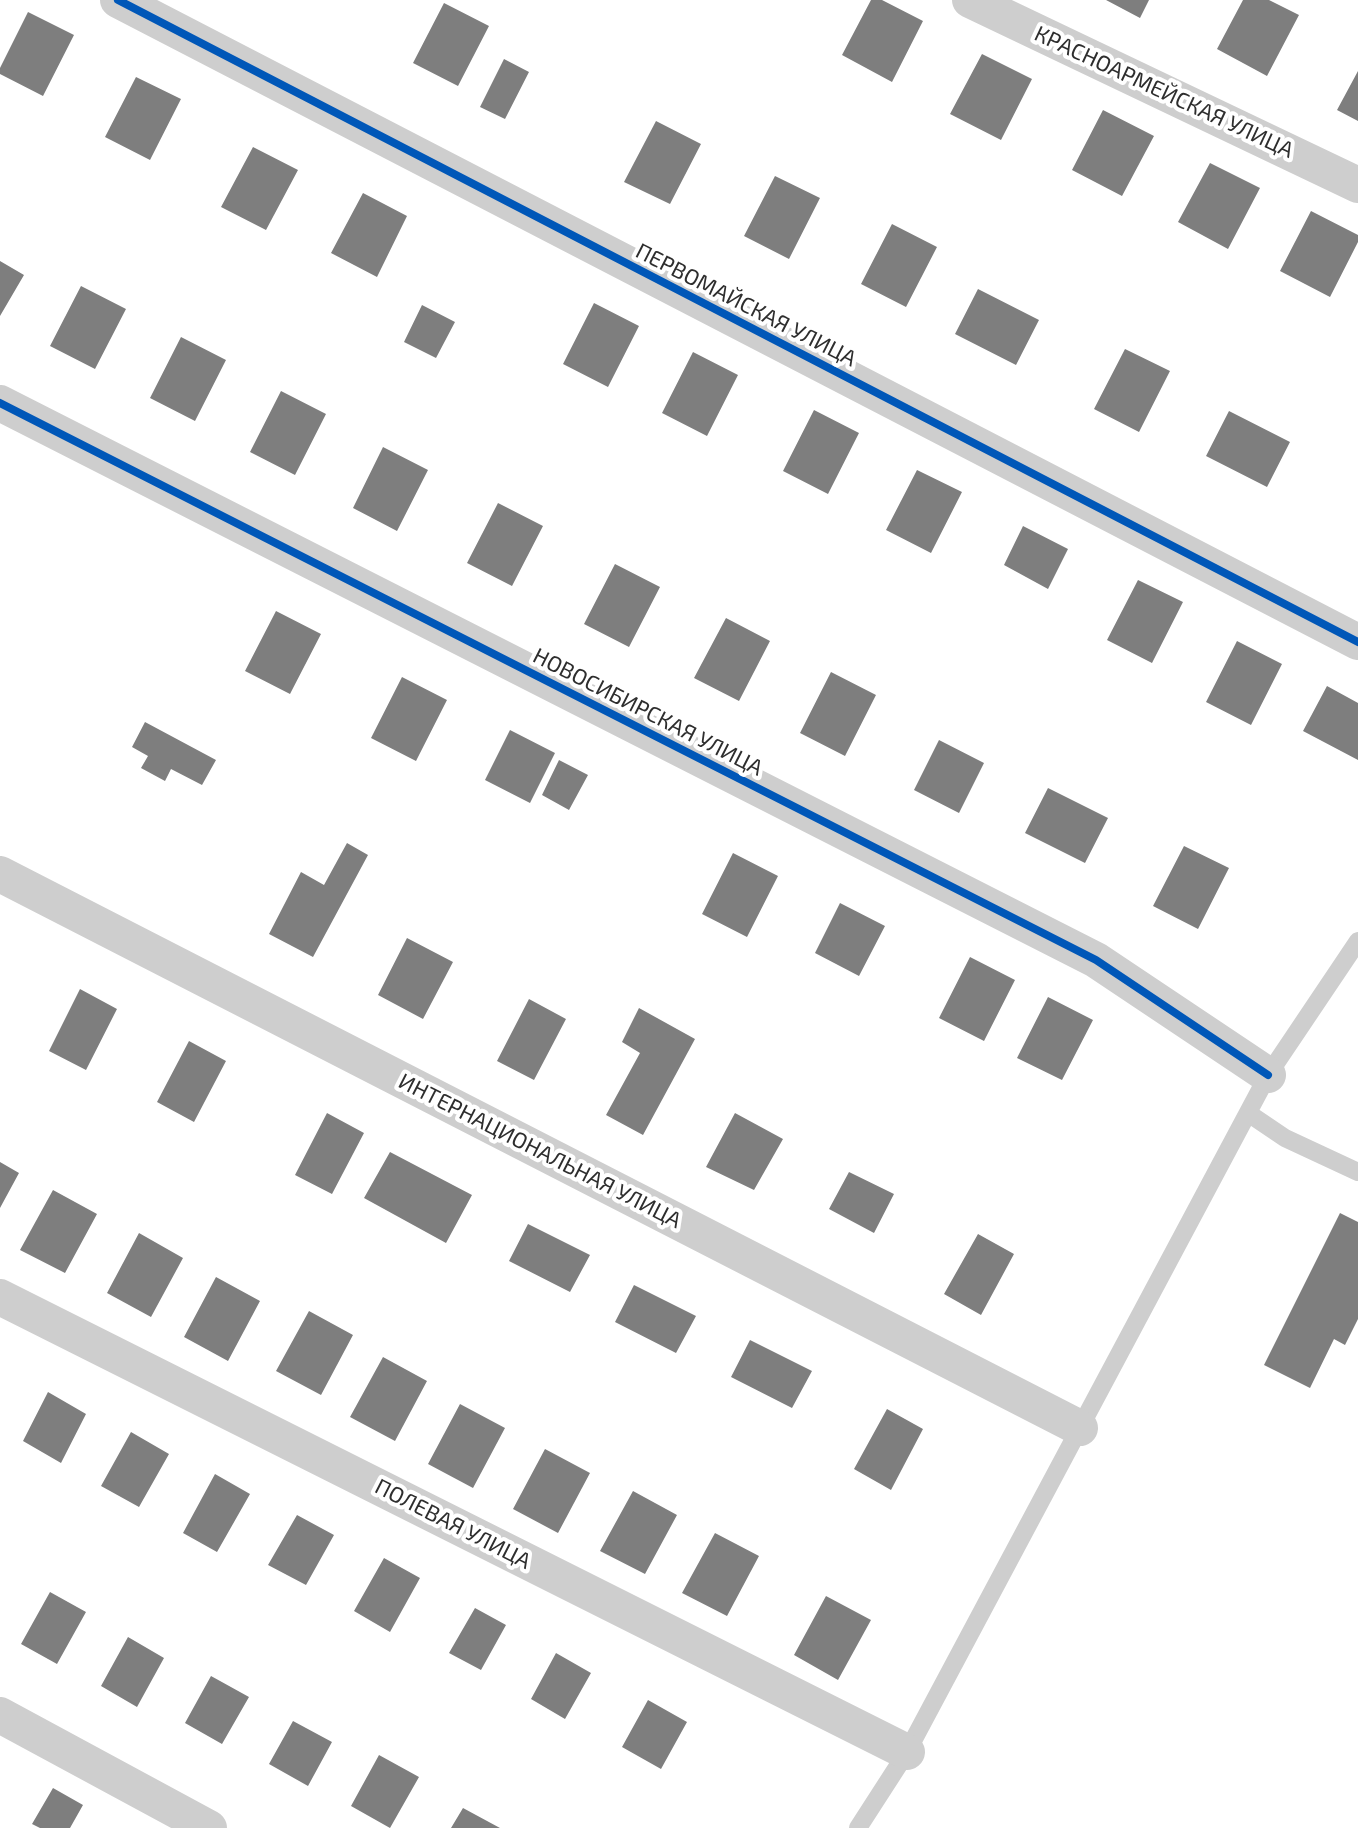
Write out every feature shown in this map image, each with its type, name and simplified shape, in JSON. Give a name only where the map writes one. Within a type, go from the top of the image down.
[{"type":"street","name":"ПЕРВОМАЙСКАЯ УЛИЦА","points":[[118,0],[1358,642]]},
{"type":"street","name":"КРАСНОАРМЕЙСКАЯ УЛИЦА","points":[[970,0],[1358,185]]},
{"type":"street","name":"НОВОСИБИРСКАЯ УЛИЦА","points":[[0,403],[1096,960],[1268,1075]]},
{"type":"street","name":"ИНТЕРНАЦИОНАЛЬНАЯ УЛИЦА","points":[[0,874],[1080,1428]]},
{"type":"street","name":"ПОЛЕВАЯ УЛИЦА","points":[[0,1297],[907,1752]]},
{"type":"street","points":[[0,1715],[209,1828]]},
{"type":"lane","points":[[858,1828],[907,1752],[1268,1075],[1358,941]]},
{"type":"lane","points":[[1248,1113],[1285,1138],[1358,1172]]},
{"type":"building","points":[[871,0],[882,0],[923,21],[892,82],[842,55]]},
{"type":"building","points":[[1106,0],[1149,0],[1140,18]]},
{"type":"building","points":[[1243,0],[1269,0],[1299,15],[1267,76],[1217,49]]},
{"type":"building","points":[[444,3],[489,26],[458,86],[413,63]]},
{"type":"building","points":[[28,12],[74,35],[43,96],[0,74],[0,68]]},
{"type":"building","points":[[982,54],[1032,79],[1001,140],[950,114]]},
{"type":"building","points":[[504,59],[529,72],[505,119],[480,107]]},
{"type":"building","points":[[1358,71],[1358,121],[1337,110]]},
{"type":"building","points":[[136,77],[181,99],[150,160],[105,137]]},
{"type":"building","points":[[1103,110],[1154,136],[1122,196],[1072,170]]},
{"type":"building","points":[[656,121],[701,144],[670,204],[624,182]]},
{"type":"building","points":[[253,147],[298,170],[266,230],[221,207]]},
{"type":"building","points":[[1210,163],[1260,188],[1228,249],[1178,222]]},
{"type":"building","points":[[775,176],[820,198],[789,259],[744,236]]},
{"type":"building","points":[[363,193],[407,216],[377,277],[331,253]]},
{"type":"building","points":[[1311,211],[1358,235],[1358,242],[1330,297],[1280,271]]},
{"type":"building","points":[[892,224],[937,247],[906,307],[861,284]]},
{"type":"building","points":[[0,261],[24,275],[0,316]]},
{"type":"building","points":[[81,286],[126,309],[95,369],[50,346]]},
{"type":"building","points":[[978,289],[1039,320],[1016,365],[955,334]]},
{"type":"building","points":[[594,303],[639,326],[608,387],[563,364]]},
{"type":"building","points":[[422,305],[455,322],[436,358],[404,342]]},
{"type":"building","points":[[181,337],[226,360],[195,421],[150,398]]},
{"type":"building","points":[[1125,349],[1170,371],[1139,432],[1094,409]]},
{"type":"building","points":[[693,352],[738,375],[707,436],[662,413]]},
{"type":"building","points":[[281,391],[326,414],[295,475],[250,452]]},
{"type":"building","points":[[814,410],[859,433],[828,494],[783,471]]},
{"type":"building","points":[[1229,411],[1290,442],[1267,487],[1206,456]]},
{"type":"building","points":[[383,447],[428,470],[397,531],[353,508]]},
{"type":"building","points":[[917,470],[962,492],[931,553],[886,530]]},
{"type":"building","points":[[498,503],[543,526],[512,586],[467,563]]},
{"type":"building","points":[[1023,526],[1068,549],[1048,589],[1004,565]]},
{"type":"building","points":[[615,564],[660,587],[629,647],[584,624]]},
{"type":"building","points":[[1138,580],[1183,602],[1152,663],[1107,640]]},
{"type":"building","points":[[276,611],[321,634],[290,694],[245,671]]},
{"type":"building","points":[[726,618],[770,641],[739,701],[694,678]]},
{"type":"building","points":[[1237,641],[1282,664],[1251,725],[1206,702]]},
{"type":"building","points":[[831,672],[876,695],[845,756],[800,733]]},
{"type":"building","points":[[402,677],[447,700],[416,761],[371,738]]},
{"type":"building","points":[[1327,686],[1358,703],[1358,760],[1303,731]]},
{"type":"building","points":[[145,722],[216,760],[202,785],[171,769],[165,781],[141,768],[148,756],[132,747]]},
{"type":"building","points":[[510,730],[555,753],[530,803],[485,780]]},
{"type":"building","points":[[939,740],[984,763],[959,813],[914,790]]},
{"type":"building","points":[[559,760],[588,775],[569,810],[542,795]]},
{"type":"building","points":[[1048,788],[1108,818],[1085,863],[1025,833]]},
{"type":"building","points":[[347,843],[368,855],[313,957],[269,934],[301,872],[324,885]]},
{"type":"building","points":[[1184,846],[1229,868],[1198,929],[1153,906]]},
{"type":"building","points":[[733,853],[778,876],[747,937],[702,914]]},
{"type":"building","points":[[840,903],[885,926],[859,976],[815,953]]},
{"type":"building","points":[[407,938],[453,962],[423,1019],[378,995]]},
{"type":"building","points":[[970,957],[1015,980],[984,1041],[939,1018]]},
{"type":"building","points":[[80,989],[117,1009],[86,1070],[49,1051]]},
{"type":"building","points":[[1048,997],[1093,1020],[1062,1080],[1017,1058]]},
{"type":"building","points":[[529,999],[566,1019],[534,1080],[497,1061]]},
{"type":"building","points":[[639,1008],[695,1039],[643,1135],[606,1115],[640,1053],[622,1042]]},
{"type":"building","points":[[189,1041],[226,1061],[194,1122],[157,1102]]},
{"type":"building","points":[[327,1113],[364,1133],[332,1194],[295,1175]]},
{"type":"building","points":[[735,1113],[783,1139],[754,1190],[706,1167]]},
{"type":"building","points":[[390,1152],[472,1195],[446,1243],[364,1198]]},
{"type":"building","points":[[0,1162],[19,1173],[0,1208]]},
{"type":"building","points":[[849,1172],[894,1194],[874,1233],[829,1209]]},
{"type":"building","points":[[53,1190],[97,1214],[65,1273],[20,1250]]},
{"type":"building","points":[[1340,1213],[1358,1222],[1358,1319],[1345,1345],[1334,1339],[1310,1388],[1264,1365]]},
{"type":"building","points":[[528,1224],[590,1255],[570,1292],[509,1261]]},
{"type":"building","points":[[139,1233],[183,1258],[151,1317],[107,1293]]},
{"type":"building","points":[[978,1234],[1014,1254],[981,1315],[944,1294]]},
{"type":"building","points":[[216,1277],[260,1301],[228,1361],[184,1337]]},
{"type":"building","points":[[634,1285],[696,1316],[676,1353],[615,1322]]},
{"type":"building","points":[[309,1311],[353,1335],[321,1395],[276,1371]]},
{"type":"building","points":[[750,1340],[812,1371],[792,1408],[731,1377]]},
{"type":"building","points":[[383,1357],[427,1381],[395,1441],[350,1417]]},
{"type":"building","points":[[48,1392],[86,1414],[61,1463],[23,1441]]},
{"type":"building","points":[[460,1404],[505,1428],[473,1488],[428,1464]]},
{"type":"building","points":[[887,1409],[923,1429],[891,1490],[854,1469]]},
{"type":"building","points":[[131,1432],[169,1454],[139,1507],[101,1486]]},
{"type":"building","points":[[545,1449],[590,1473],[558,1533],[513,1509]]},
{"type":"building","points":[[215,1474],[250,1494],[217,1552],[183,1533]]},
{"type":"building","points":[[633,1491],[677,1515],[645,1574],[600,1551]]},
{"type":"building","points":[[297,1515],[334,1535],[306,1585],[268,1565]]},
{"type":"building","points":[[715,1533],[759,1556],[727,1616],[682,1593]]},
{"type":"building","points":[[384,1558],[420,1578],[390,1632],[354,1611]]},
{"type":"building","points":[[50,1592],[86,1612],[57,1664],[21,1644]]},
{"type":"building","points":[[826,1596],[871,1620],[838,1680],[794,1655]]},
{"type":"building","points":[[475,1608],[506,1625],[481,1670],[449,1653]]},
{"type":"building","points":[[128,1637],[164,1658],[137,1707],[101,1686]]},
{"type":"building","points":[[556,1653],[591,1673],[565,1719],[531,1699]]},
{"type":"building","points":[[211,1676],[249,1697],[222,1744],[185,1723]]},
{"type":"building","points":[[648,1700],[687,1722],[661,1769],[622,1747]]},
{"type":"building","points":[[293,1721],[332,1742],[308,1786],[269,1764]]},
{"type":"building","points":[[379,1755],[419,1777],[390,1828],[351,1806]]},
{"type":"building","points":[[53,1788],[83,1805],[70,1828],[40,1828],[32,1824]]},
{"type":"building","points":[[463,1808],[500,1828],[451,1828]]},
{"type":"cycle path","points":[[118,0],[1358,642]]},
{"type":"cycle path","points":[[0,403],[1096,960],[1268,1075]]}]
